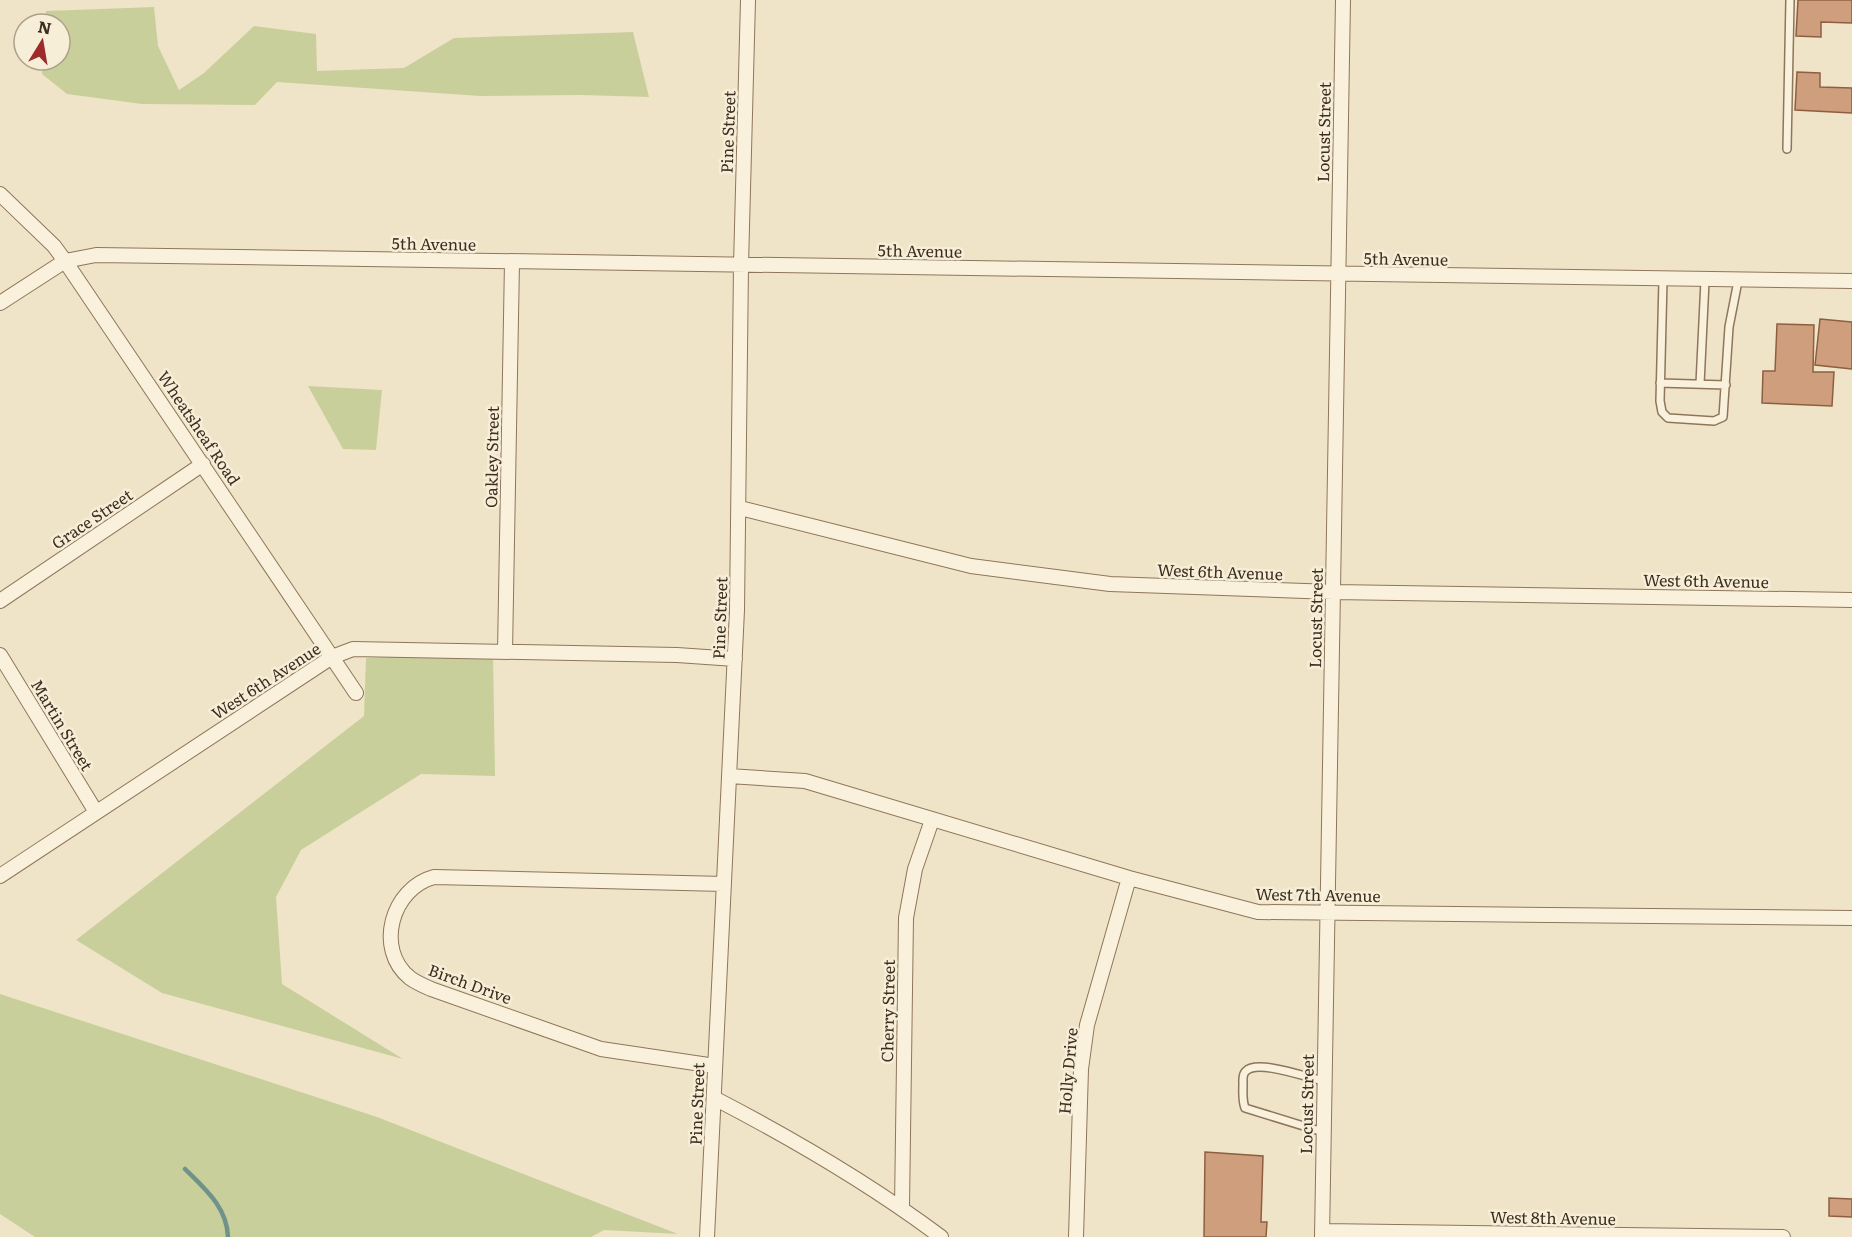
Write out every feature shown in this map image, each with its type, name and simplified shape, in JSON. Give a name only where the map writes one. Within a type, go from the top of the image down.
[{"type":"street","name":"Pine Street","points":[[707,1237],[735,659],[740,508],[741,265],[748,0]]},
{"type":"street","name":"Locust Street","points":[[1322,1234],[1343,0]]},
{"type":"street","name":"Wheatsheaf Road","points":[[0,194],[54,246],[65,261],[356,693]]},
{"type":"street","name":"5th Avenue","points":[[0,303],[65,261],[96,255],[1852,282]]},
{"type":"street","name":"Oakley Street","points":[[505,652],[513,262]]},
{"type":"street","name":"Grace Street","points":[[0,601],[203,464]]},
{"type":"street","name":"West 6th Avenue","points":[[740,508],[972,566],[1110,584],[1333,592],[1852,600]]},
{"type":"street","name":"West 6th Avenue","points":[[0,876],[332,657],[353,649],[735,659]]},
{"type":"street","name":"Martin Street","points":[[0,655],[96,812]]},
{"type":"street","name":"West 7th Avenue","points":[[729,777],[805,782],[1247,911],[1852,918]]},
{"type":"street","name":"Cherry Street","points":[[902,1208],[906,918],[915,869],[932,820]]},
{"type":"street","name":"Birch Drive","points":[[715,1066],[601,1049],[431,989],[409,977],[401,967],[393,950],[391,931],[392,919],[404,896],[423,880],[434,877],[724,884]]},
{"type":"street","name":"Holly Drive","points":[[1076,1237],[1081,1069],[1087,1025],[1129,878]]},
{"type":"street","points":[[714,1098],[799,1142],[902,1208],[941,1237]]},
{"type":"street","name":"West 8th Avenue","points":[[1322,1234],[1783,1237]]},
{"type":"lane","points":[[1787,149],[1790,0]]},
{"type":"lane","points":[[1663,280],[1660,383],[1662,412],[1668,418],[1714,421],[1724,417],[1729,327],[1738,281]]},
{"type":"lane","points":[[1700,384],[1705,281]]},
{"type":"lane","points":[[1660,383],[1726,385]]},
{"type":"lane","points":[[1323,1132],[1245,1108],[1243,1075],[1246,1070],[1254,1067],[1282,1069],[1298,1076],[1324,1081]]},
{"type":"green space","points":[[154,7],[158,46],[179,90],[204,73],[254,26],[316,34],[317,71],[404,68],[454,38],[633,32],[649,97],[480,96],[277,82],[255,105],[142,104],[67,94],[42,74],[42,72],[72,72],[72,12],[46,11]]},
{"type":"green space","points":[[308,386],[382,390],[376,450],[343,449]]},
{"type":"green space","points":[[493,653],[495,776],[421,774],[301,850],[276,897],[282,984],[403,1059],[162,993],[76,940],[364,716],[366,658]]},
{"type":"green space","points":[[0,994],[377,1117],[678,1234],[604,1230],[591,1237],[35,1237],[0,1214]]},
{"type":"building","points":[[1798,0],[1852,0],[1852,23],[1821,22],[1821,37],[1796,36]]},
{"type":"building","points":[[1797,72],[1820,73],[1820,87],[1852,88],[1852,113],[1795,110]]},
{"type":"building","points":[[1820,319],[1852,322],[1852,369],[1815,365]]},
{"type":"building","points":[[1777,324],[1814,325],[1813,372],[1834,372],[1832,406],[1762,403],[1763,371],[1775,371]]},
{"type":"building","points":[[1205,1152],[1263,1156],[1261,1222],[1267,1222],[1266,1237],[1204,1237]]},
{"type":"building","points":[[1829,1198],[1852,1199],[1852,1217],[1829,1216]]},
{"type":"waterway","points":[[185,1169],[214,1199],[224,1217],[228,1237]]}]
